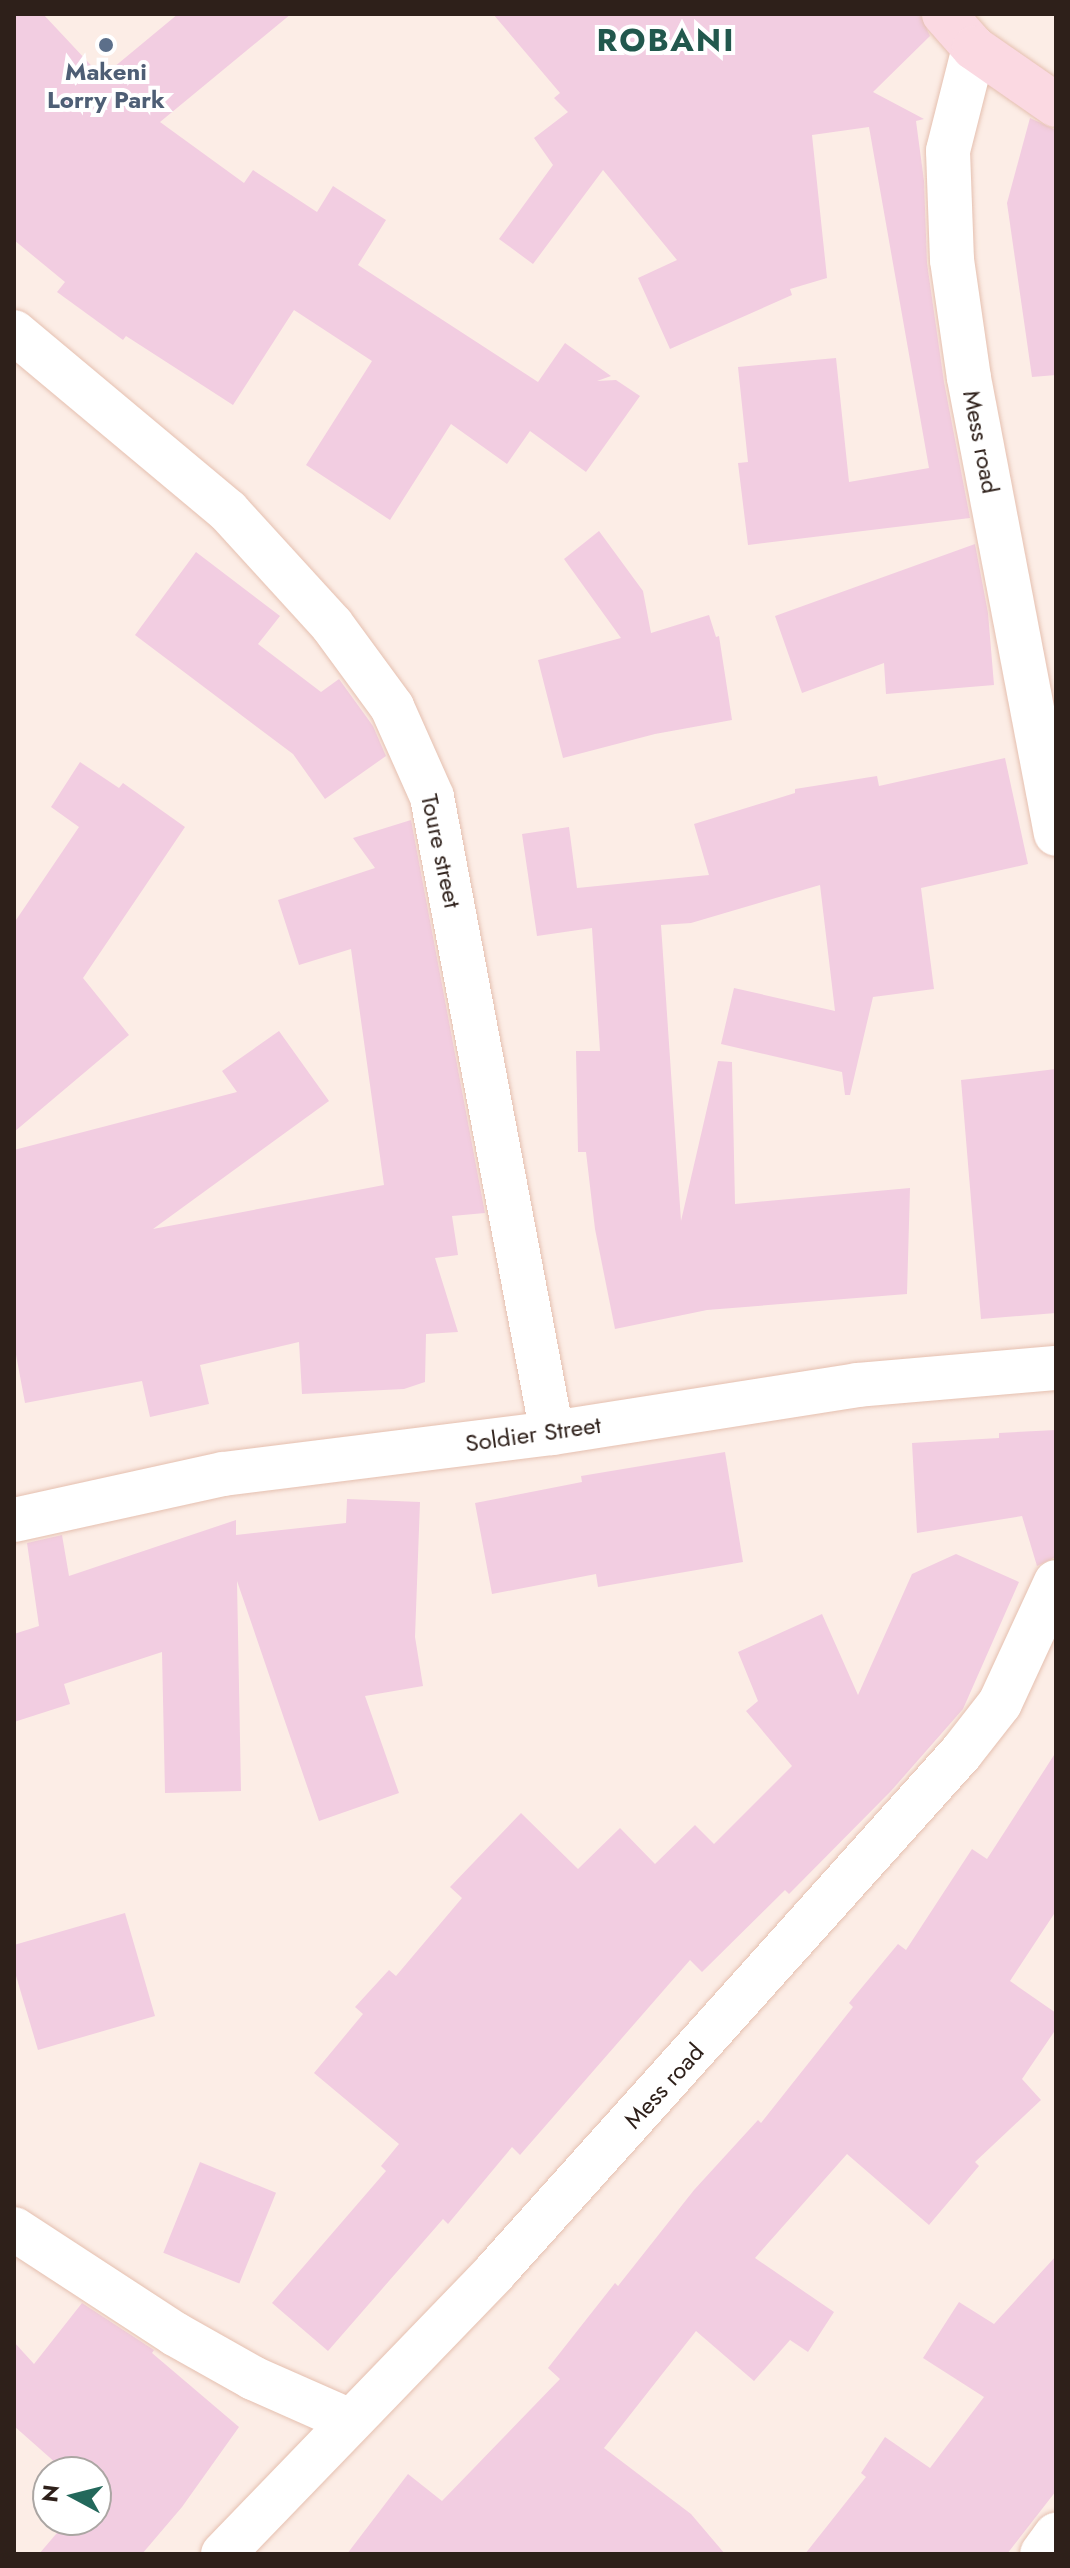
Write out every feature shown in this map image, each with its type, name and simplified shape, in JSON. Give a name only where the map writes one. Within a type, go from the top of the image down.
[{"type":"main road","points":[[944,14],[974,48],[1056,105]]},
{"type":"street","name":"Mess road","points":[[974,48],[948,151],[952,260],[969,378],[1056,834]]},
{"type":"street","name":"Toure street","points":[[14,332],[228,511],[332,625],[392,707],[432,797],[552,1433]]},
{"type":"street","name":"Soldier Street","points":[[14,1520],[223,1474],[552,1433],[857,1385],[1056,1368]]},
{"type":"street","name":"Mess road","points":[[223,2554],[495,2272],[961,1753],[1000,1703],[1056,1582]]},
{"type":"street","points":[[14,2229],[175,2334],[253,2378],[350,2421]]},
{"type":"street","points":[[1042,2554],[1056,2535]]},
{"type":"building","points":[[14,14],[43,14],[102,77],[178,14],[291,14],[160,122],[244,183],[253,170],[317,212],[333,186],[386,220],[358,265],[538,382],[565,343],[611,376],[597,381],[616,380],[640,396],[586,472],[530,431],[507,464],[451,424],[390,520],[306,465],[372,361],[294,310],[233,405],[126,336],[123,340],[57,292],[65,282],[14,240]]},
{"type":"building","points":[[493,14],[920,14],[930,36],[873,92],[924,119],[916,121],[924,181],[927,263],[944,382],[970,518],[748,545],[738,463],[748,462],[738,367],[836,358],[849,482],[929,468],[869,127],[812,135],[827,278],[790,289],[792,295],[670,349],[638,278],[677,260],[603,170],[533,264],[499,239],[553,165],[534,138],[568,112],[554,98],[560,93]]},
{"type":"building","points":[[1030,118],[1056,130],[1056,375],[1032,377],[1007,203]]},
{"type":"building","points":[[599,531],[643,591],[651,633],[709,615],[716,637],[719,636],[732,720],[655,734],[563,758],[538,660],[621,638],[564,559]]},
{"type":"building","points":[[975,544],[988,613],[994,685],[886,694],[884,663],[802,693],[775,616]]},
{"type":"building","points":[[196,552],[280,616],[258,644],[321,692],[339,679],[373,726],[386,756],[325,799],[293,754],[135,635]]},
{"type":"building","points":[[1005,758],[1028,864],[921,888],[934,989],[873,997],[850,1095],[845,1095],[842,1072],[721,1044],[734,988],[835,1011],[820,885],[691,923],[661,925],[681,1221],[718,1061],[732,1062],[735,1204],[910,1188],[907,1294],[707,1310],[615,1329],[595,1229],[586,1152],[578,1152],[576,1051],[600,1051],[592,928],[537,936],[522,834],[569,827],[577,888],[709,875],[694,824],[795,793],[795,789],[877,776],[879,786]]},
{"type":"building","points":[[80,762],[119,788],[123,783],[185,827],[83,978],[129,1035],[14,1132],[14,923],[79,827],[51,807]]},
{"type":"building","points":[[411,820],[485,1213],[452,1216],[458,1255],[435,1258],[458,1332],[426,1334],[425,1382],[404,1389],[302,1394],[299,1342],[200,1365],[209,1404],[150,1417],[142,1381],[25,1403],[14,1344],[14,1150],[237,1092],[222,1071],[279,1031],[329,1101],[153,1229],[384,1185],[351,949],[299,965],[278,900],[375,868],[353,838]]},
{"type":"building","points":[[1056,1069],[1056,1313],[981,1319],[961,1080]]},
{"type":"building","points":[[1056,1430],[1056,1557],[1037,1566],[1022,1516],[917,1533],[912,1443],[999,1438],[999,1433]]},
{"type":"building","points":[[725,1452],[743,1562],[598,1587],[596,1574],[492,1594],[475,1503],[582,1482],[581,1476]]},
{"type":"building","points":[[347,1499],[420,1502],[415,1637],[423,1686],[365,1696],[399,1793],[319,1821],[237,1581],[241,1791],[165,1793],[162,1652],[64,1684],[70,1704],[14,1722],[14,1634],[39,1626],[27,1543],[62,1535],[69,1576],[236,1520],[236,1535],[346,1523]]},
{"type":"building","points":[[956,1554],[1019,1582],[963,1709],[891,1791],[789,1894],[785,1890],[702,1972],[690,1960],[520,2155],[512,2147],[448,2224],[443,2219],[328,2351],[272,2303],[386,2171],[381,2166],[399,2144],[314,2073],[363,2014],[355,2007],[389,1970],[396,1976],[462,1898],[450,1887],[521,1813],[578,1869],[620,1828],[655,1864],[695,1825],[714,1844],[792,1766],[746,1711],[758,1701],[738,1652],[822,1614],[858,1695],[912,1574]]},
{"type":"building","points":[[1056,1752],[1056,1911],[1010,1981],[1056,2013],[1056,2029],[1022,2079],[1041,2100],[975,2162],[979,2166],[929,2225],[847,2154],[755,2258],[834,2312],[808,2352],[790,2340],[754,2381],[696,2331],[604,2448],[691,2514],[725,2554],[347,2554],[408,2474],[442,2501],[560,2379],[548,2368],[615,2283],[618,2286],[694,2190],[758,2120],[761,2123],[853,2007],[849,2003],[898,1944],[906,1950],[972,1849],[987,1859]]},
{"type":"building","points":[[125,1913],[155,2016],[38,2050],[14,1969],[14,1945]]},
{"type":"building","points":[[200,2162],[276,2193],[239,2284],[163,2253]]},
{"type":"building","points":[[1056,2256],[1056,2491],[1007,2554],[805,2554],[866,2477],[861,2473],[885,2437],[930,2468],[984,2397],[923,2358],[959,2302],[994,2324]]},
{"type":"building","points":[[82,2303],[154,2350],[152,2353],[239,2427],[182,2507],[142,2554],[39,2554],[54,2536],[112,2536],[112,2456],[48,2456],[14,2426],[14,2342],[34,2364]]},
{"type":"place","name":"Makeni Lorry Park","points":[[106,45]]},
{"type":"district","name":"ROBANI","points":[[666,40]]}]
